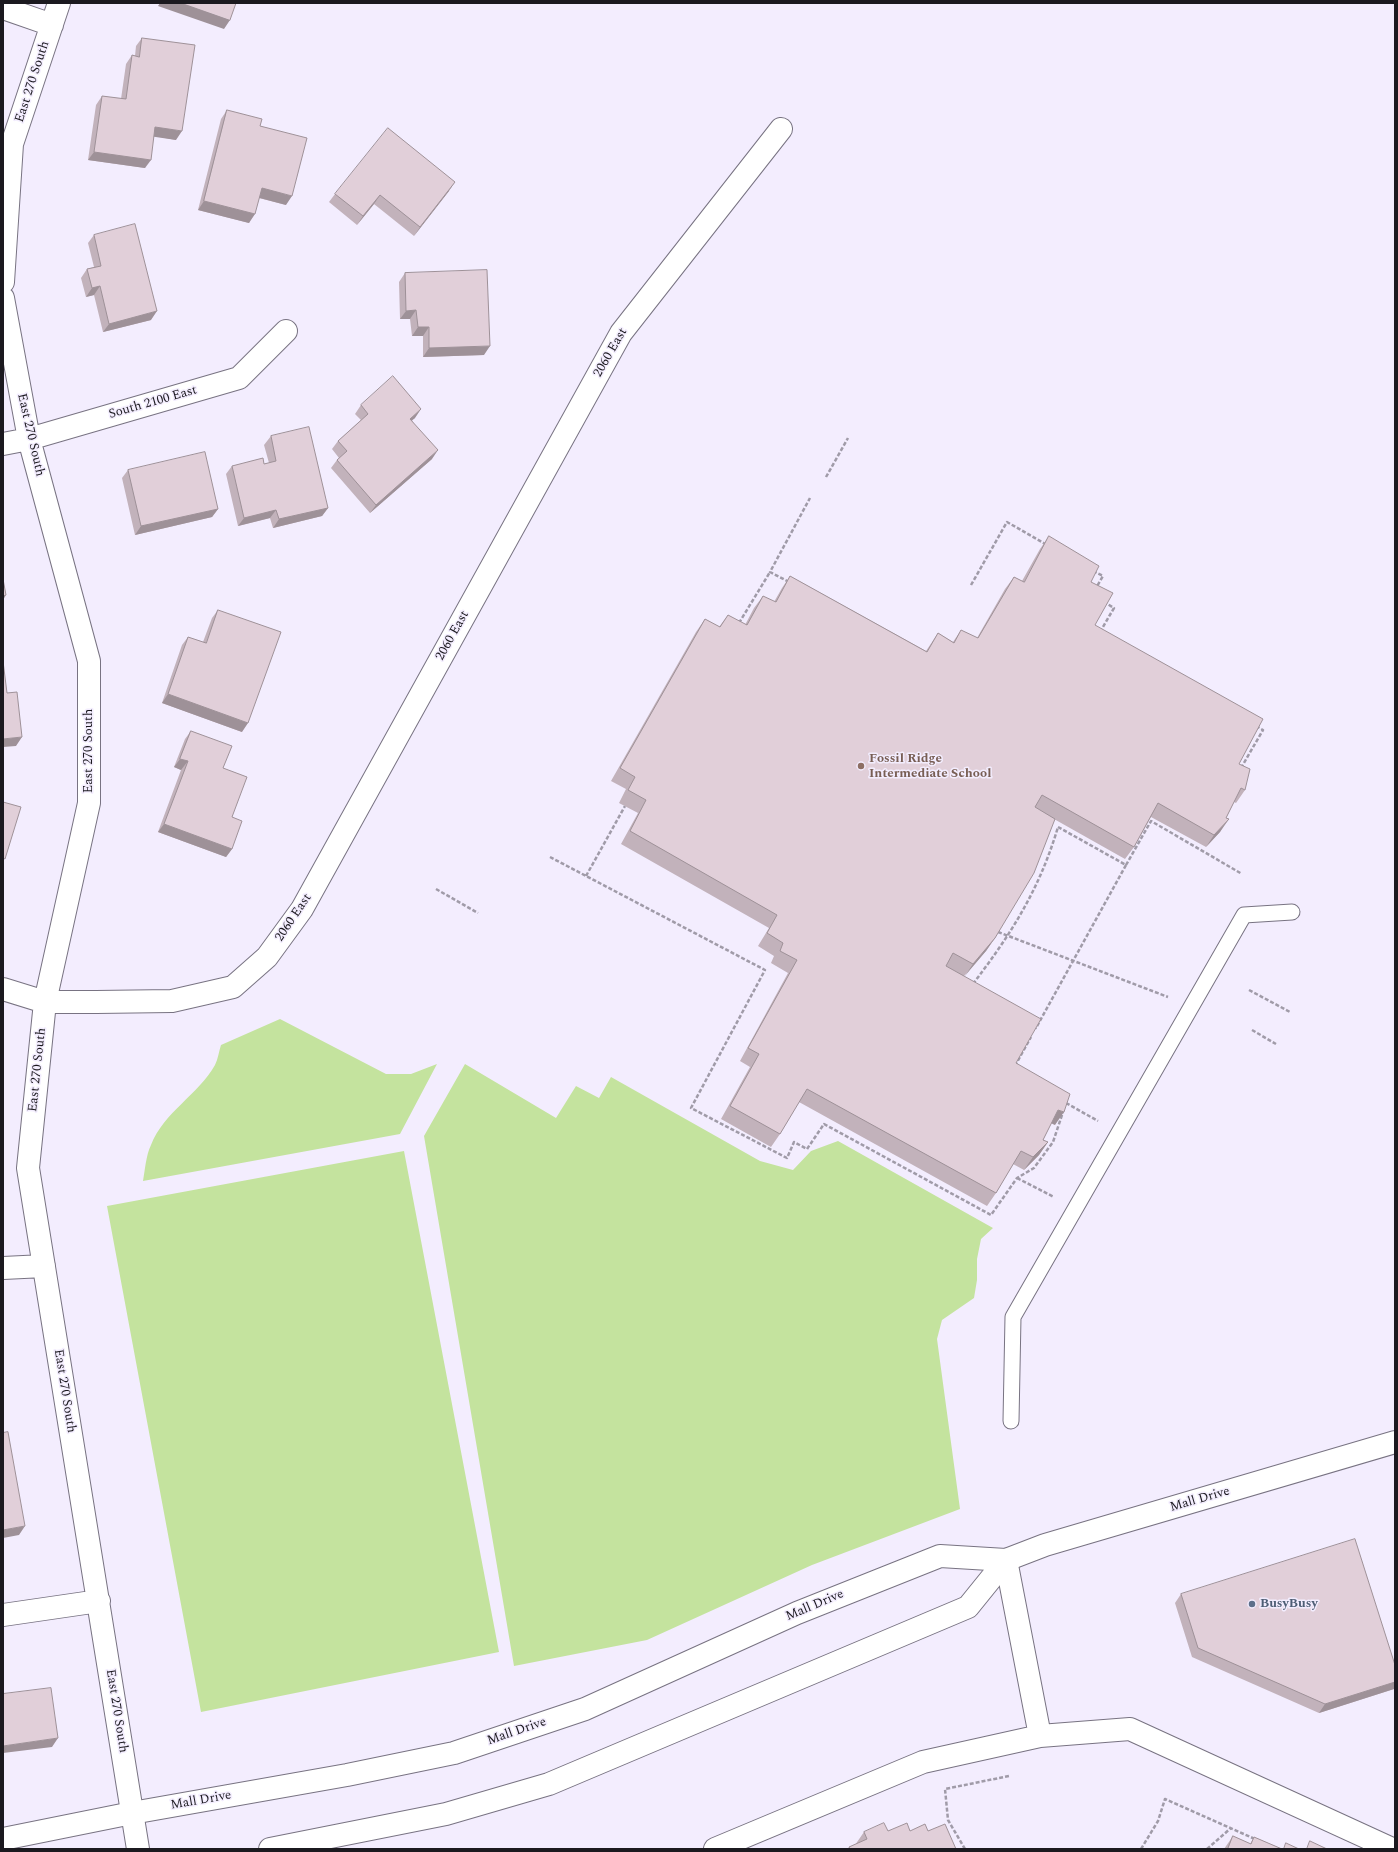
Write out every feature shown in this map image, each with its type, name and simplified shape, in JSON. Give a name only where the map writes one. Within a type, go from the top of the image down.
[{"type":"street","name":"East 270 South","points":[[3,282],[12,144],[59,3]]},
{"type":"street","points":[[3,8],[52,25]]},
{"type":"street","name":"2060 East","points":[[3,988],[45,1002],[172,1001],[233,987],[267,957],[302,909],[621,332],[781,129]]},
{"type":"street","name":"East 270 South","points":[[3,298],[29,439],[89,661],[89,803],[45,1002],[28,1168],[138,1849]]},
{"type":"street","name":"South 2100 East","points":[[3,444],[29,439],[239,378],[286,331]]},
{"type":"street","points":[[3,1268],[44,1266]]},
{"type":"street","name":"Mall Drive","points":[[3,1839],[132,1813],[347,1775],[454,1753],[586,1708],[797,1613],[940,1556],[1006,1560],[1045,1545],[1395,1442]]},
{"type":"street","points":[[1006,1560],[1040,1736]]},
{"type":"street","points":[[270,1849],[446,1814],[549,1784],[968,1607],[1006,1560]]},
{"type":"street","points":[[3,1615],[99,1601]]},
{"type":"street","points":[[715,1849],[922,1762],[1040,1736],[1130,1729],[1392,1849]]},
{"type":"lane","points":[[1011,1421],[1013,1317],[1244,915],[1292,912]]},
{"type":"path","points":[[826,477],[848,438]]},
{"type":"path","points":[[736,628],[770,572],[810,498]]},
{"type":"path","points":[[971,585],[1007,522],[1048,545]]},
{"type":"path","points":[[1089,568],[1103,576],[1093,595]]},
{"type":"path","points":[[770,572],[790,583]]},
{"type":"path","points":[[1098,598],[1114,608],[1098,636]]},
{"type":"path","points":[[1239,772],[1263,730],[1249,723]]},
{"type":"path","points":[[586,876],[625,806]]},
{"type":"path","points":[[1012,1072],[1072,960],[1151,821],[1242,874]]},
{"type":"path","points":[[1036,1028],[969,989],[1008,936],[1026,907],[1048,860],[1058,827],[1126,864]]},
{"type":"path","points":[[550,857],[765,970],[691,1108],[787,1158],[794,1142],[807,1149],[824,1124],[991,1215],[1017,1178],[1034,1168],[1053,1142],[1066,1102],[1102,1123]]},
{"type":"path","points":[[436,889],[478,913]]},
{"type":"path","points":[[998,932],[1169,997]]},
{"type":"path","points":[[1249,990],[1290,1012]]},
{"type":"path","points":[[1252,1030],[1276,1044]]},
{"type":"path","points":[[1017,1178],[1059,1200]]},
{"type":"path","points":[[965,1849],[948,1820],[945,1789],[1009,1776]]},
{"type":"path","points":[[1141,1849],[1158,1822],[1165,1800],[1257,1840]]},
{"type":"path","points":[[1207,1849],[1231,1828]]},
{"type":"green space","points":[[280,1019],[386,1074],[411,1074],[437,1064],[400,1134],[143,1181],[148,1153],[157,1133],[172,1113],[200,1086],[208,1076],[216,1063],[221,1045]]},
{"type":"green space","points":[[465,1064],[556,1118],[576,1086],[599,1098],[611,1077],[760,1161],[793,1170],[811,1151],[838,1141],[993,1228],[981,1239],[977,1259],[977,1280],[974,1298],[942,1320],[937,1339],[960,1509],[812,1565],[647,1640],[514,1666],[424,1136]]},
{"type":"green space","points":[[404,1151],[499,1652],[201,1712],[107,1206]]},
{"type":"building","points":[[181,3],[236,3],[230,20]]},
{"type":"building","points":[[142,38],[195,45],[182,131],[155,127],[151,160],[94,152],[102,96],[126,99],[132,55],[139,57]]},
{"type":"building","points":[[227,110],[262,119],[260,126],[307,138],[292,196],[262,188],[255,214],[204,201]]},
{"type":"building","points":[[388,128],[455,182],[420,227],[380,195],[363,216],[335,194]]},
{"type":"building","points":[[135,224],[157,311],[109,324],[100,286],[92,288],[87,269],[101,266],[94,235]]},
{"type":"building","points":[[487,270],[490,346],[429,348],[429,327],[418,327],[416,310],[406,311],[405,273]]},
{"type":"building","points":[[393,376],[421,409],[410,419],[438,450],[376,505],[337,460],[347,451],[338,441],[368,414],[361,405]]},
{"type":"building","points":[[309,427],[328,508],[279,519],[276,510],[244,518],[232,466],[263,458],[264,464],[276,461],[271,436]]},
{"type":"building","points":[[205,452],[218,509],[141,526],[128,470]]},
{"type":"building","points":[[1049,536],[1099,566],[1091,582],[1113,593],[1095,625],[1263,719],[1239,764],[1250,769],[1245,790],[1241,788],[1226,818],[1229,819],[1214,835],[1158,803],[1134,847],[1042,795],[1035,807],[1055,819],[1034,873],[995,938],[973,964],[953,953],[946,966],[1041,1019],[1016,1063],[1070,1094],[1064,1112],[1058,1110],[1043,1140],[1048,1142],[1033,1157],[1021,1151],[996,1193],[807,1089],[780,1134],[730,1106],[759,1054],[748,1048],[797,960],[780,951],[783,943],[767,933],[777,915],[630,831],[646,800],[628,790],[635,777],[620,768],[705,619],[720,627],[728,615],[747,625],[763,596],[776,602],[790,576],[927,652],[938,633],[954,643],[961,630],[978,638],[1014,577],[1024,582]]},
{"type":"building","points":[[3,579],[6,595],[3,596]]},
{"type":"building","points":[[218,610],[281,632],[248,723],[168,694],[188,637],[206,643]]},
{"type":"building","points":[[3,661],[7,693],[17,692],[22,737],[3,739]]},
{"type":"building","points":[[191,731],[232,746],[223,768],[247,777],[232,817],[242,821],[232,849],[164,824],[188,761],[180,759]]},
{"type":"building","points":[[3,802],[21,807],[5,859],[3,858]]},
{"type":"building","points":[[8,1432],[25,1526],[3,1530],[3,1433]]},
{"type":"building","points":[[1355,1539],[1395,1665],[1395,1682],[1325,1704],[1198,1648],[1181,1594]]},
{"type":"building","points":[[51,1688],[58,1738],[3,1746],[3,1694]]},
{"type":"building","points":[[884,1823],[888,1831],[907,1823],[910,1831],[925,1824],[928,1831],[945,1824],[956,1849],[850,1849],[849,1847],[867,1839],[864,1832]]},
{"type":"building","points":[[1233,1836],[1251,1844],[1254,1837],[1282,1849],[1228,1849]]},
{"type":"building","points":[[1310,1841],[1327,1849],[1307,1849]]},
{"type":"building","points":[[1286,1843],[1299,1849],[1284,1849]]},
{"type":"place","name":"Fossil Ridge Intermediate School","points":[[861,766]]},
{"type":"place","name":"BusyBusy","points":[[1252,1604]]}]
